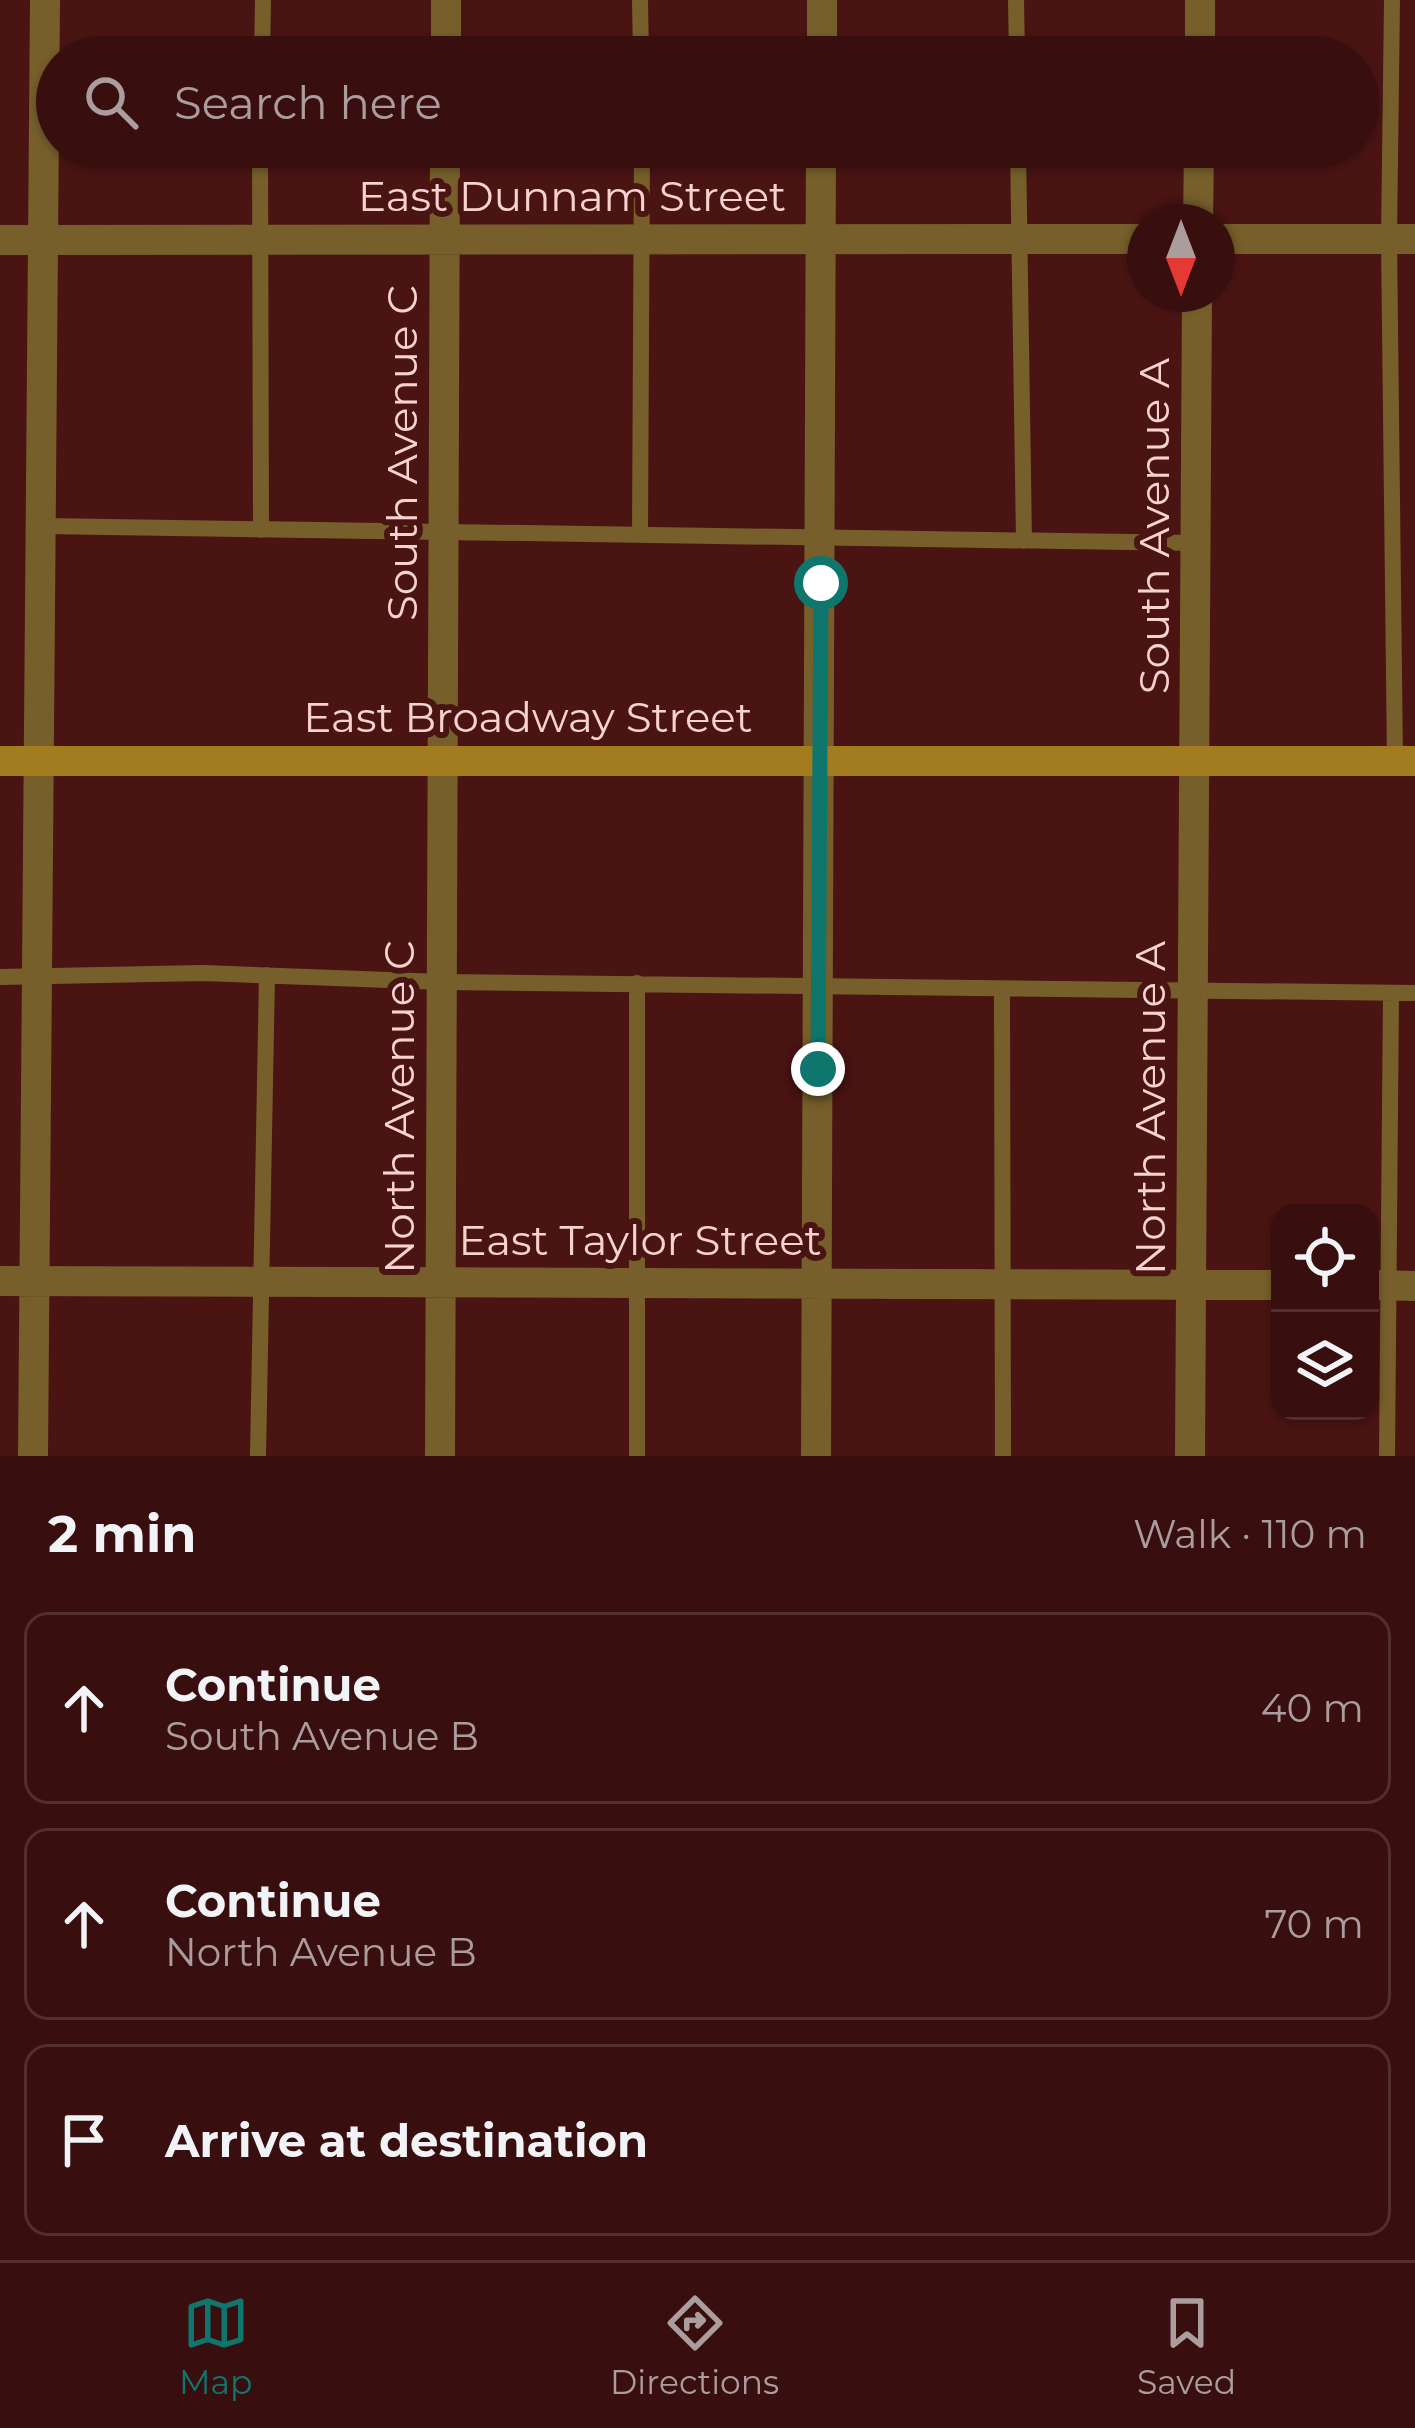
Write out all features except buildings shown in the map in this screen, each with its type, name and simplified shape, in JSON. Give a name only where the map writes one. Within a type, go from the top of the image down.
[{"type":"main road","name":"East Broadway Street","points":[[0,761],[1405,761]]},
{"type":"street","points":[[45,0],[45,36]]},
{"type":"street","points":[[446,0],[446,36]]},
{"type":"street","points":[[821,36],[822,0]]},
{"type":"street","points":[[1200,0],[1200,36]]},
{"type":"street","points":[[33,1456],[44,168]]},
{"type":"street","name":"South Avenue C","points":[[442,759],[445,168]]},
{"type":"street","points":[[816,1456],[821,168]]},
{"type":"street","points":[[1198,204],[1199,168]]},
{"type":"street","name":"East Dunnam Street","points":[[0,240],[1127,238]]},
{"type":"street","points":[[1235,239],[1402,239]]},
{"type":"street","name":"South Avenue A","points":[[1194,760],[1198,312]]},
{"type":"street","name":"North Avenue C","points":[[440,1456],[442,759]]},
{"type":"street","name":"North Avenue A","points":[[1190,1456],[1194,760]]},
{"type":"street","name":"East Taylor Street","points":[[0,1281],[1271,1285]]},
{"type":"lane","points":[[262,36],[263,0]]},
{"type":"lane","points":[[640,0],[641,36]]},
{"type":"lane","points":[[1016,0],[1017,36]]},
{"type":"lane","points":[[1392,0],[1402,239],[1405,761]]},
{"type":"lane","points":[[260,168],[261,530]]},
{"type":"lane","points":[[640,535],[642,168]]},
{"type":"lane","points":[[1018,168],[1024,541]]},
{"type":"lane","points":[[42,526],[1196,543]]},
{"type":"lane","points":[[0,977],[203,973],[442,982],[1415,993]]},
{"type":"lane","points":[[258,1456],[267,976]]},
{"type":"lane","points":[[637,982],[637,1456]]},
{"type":"lane","points":[[1002,990],[1004,1456]]},
{"type":"lane","points":[[1387,1456],[1391,993]]},
{"type":"route","points":[[818,1069],[821,583]]}]
